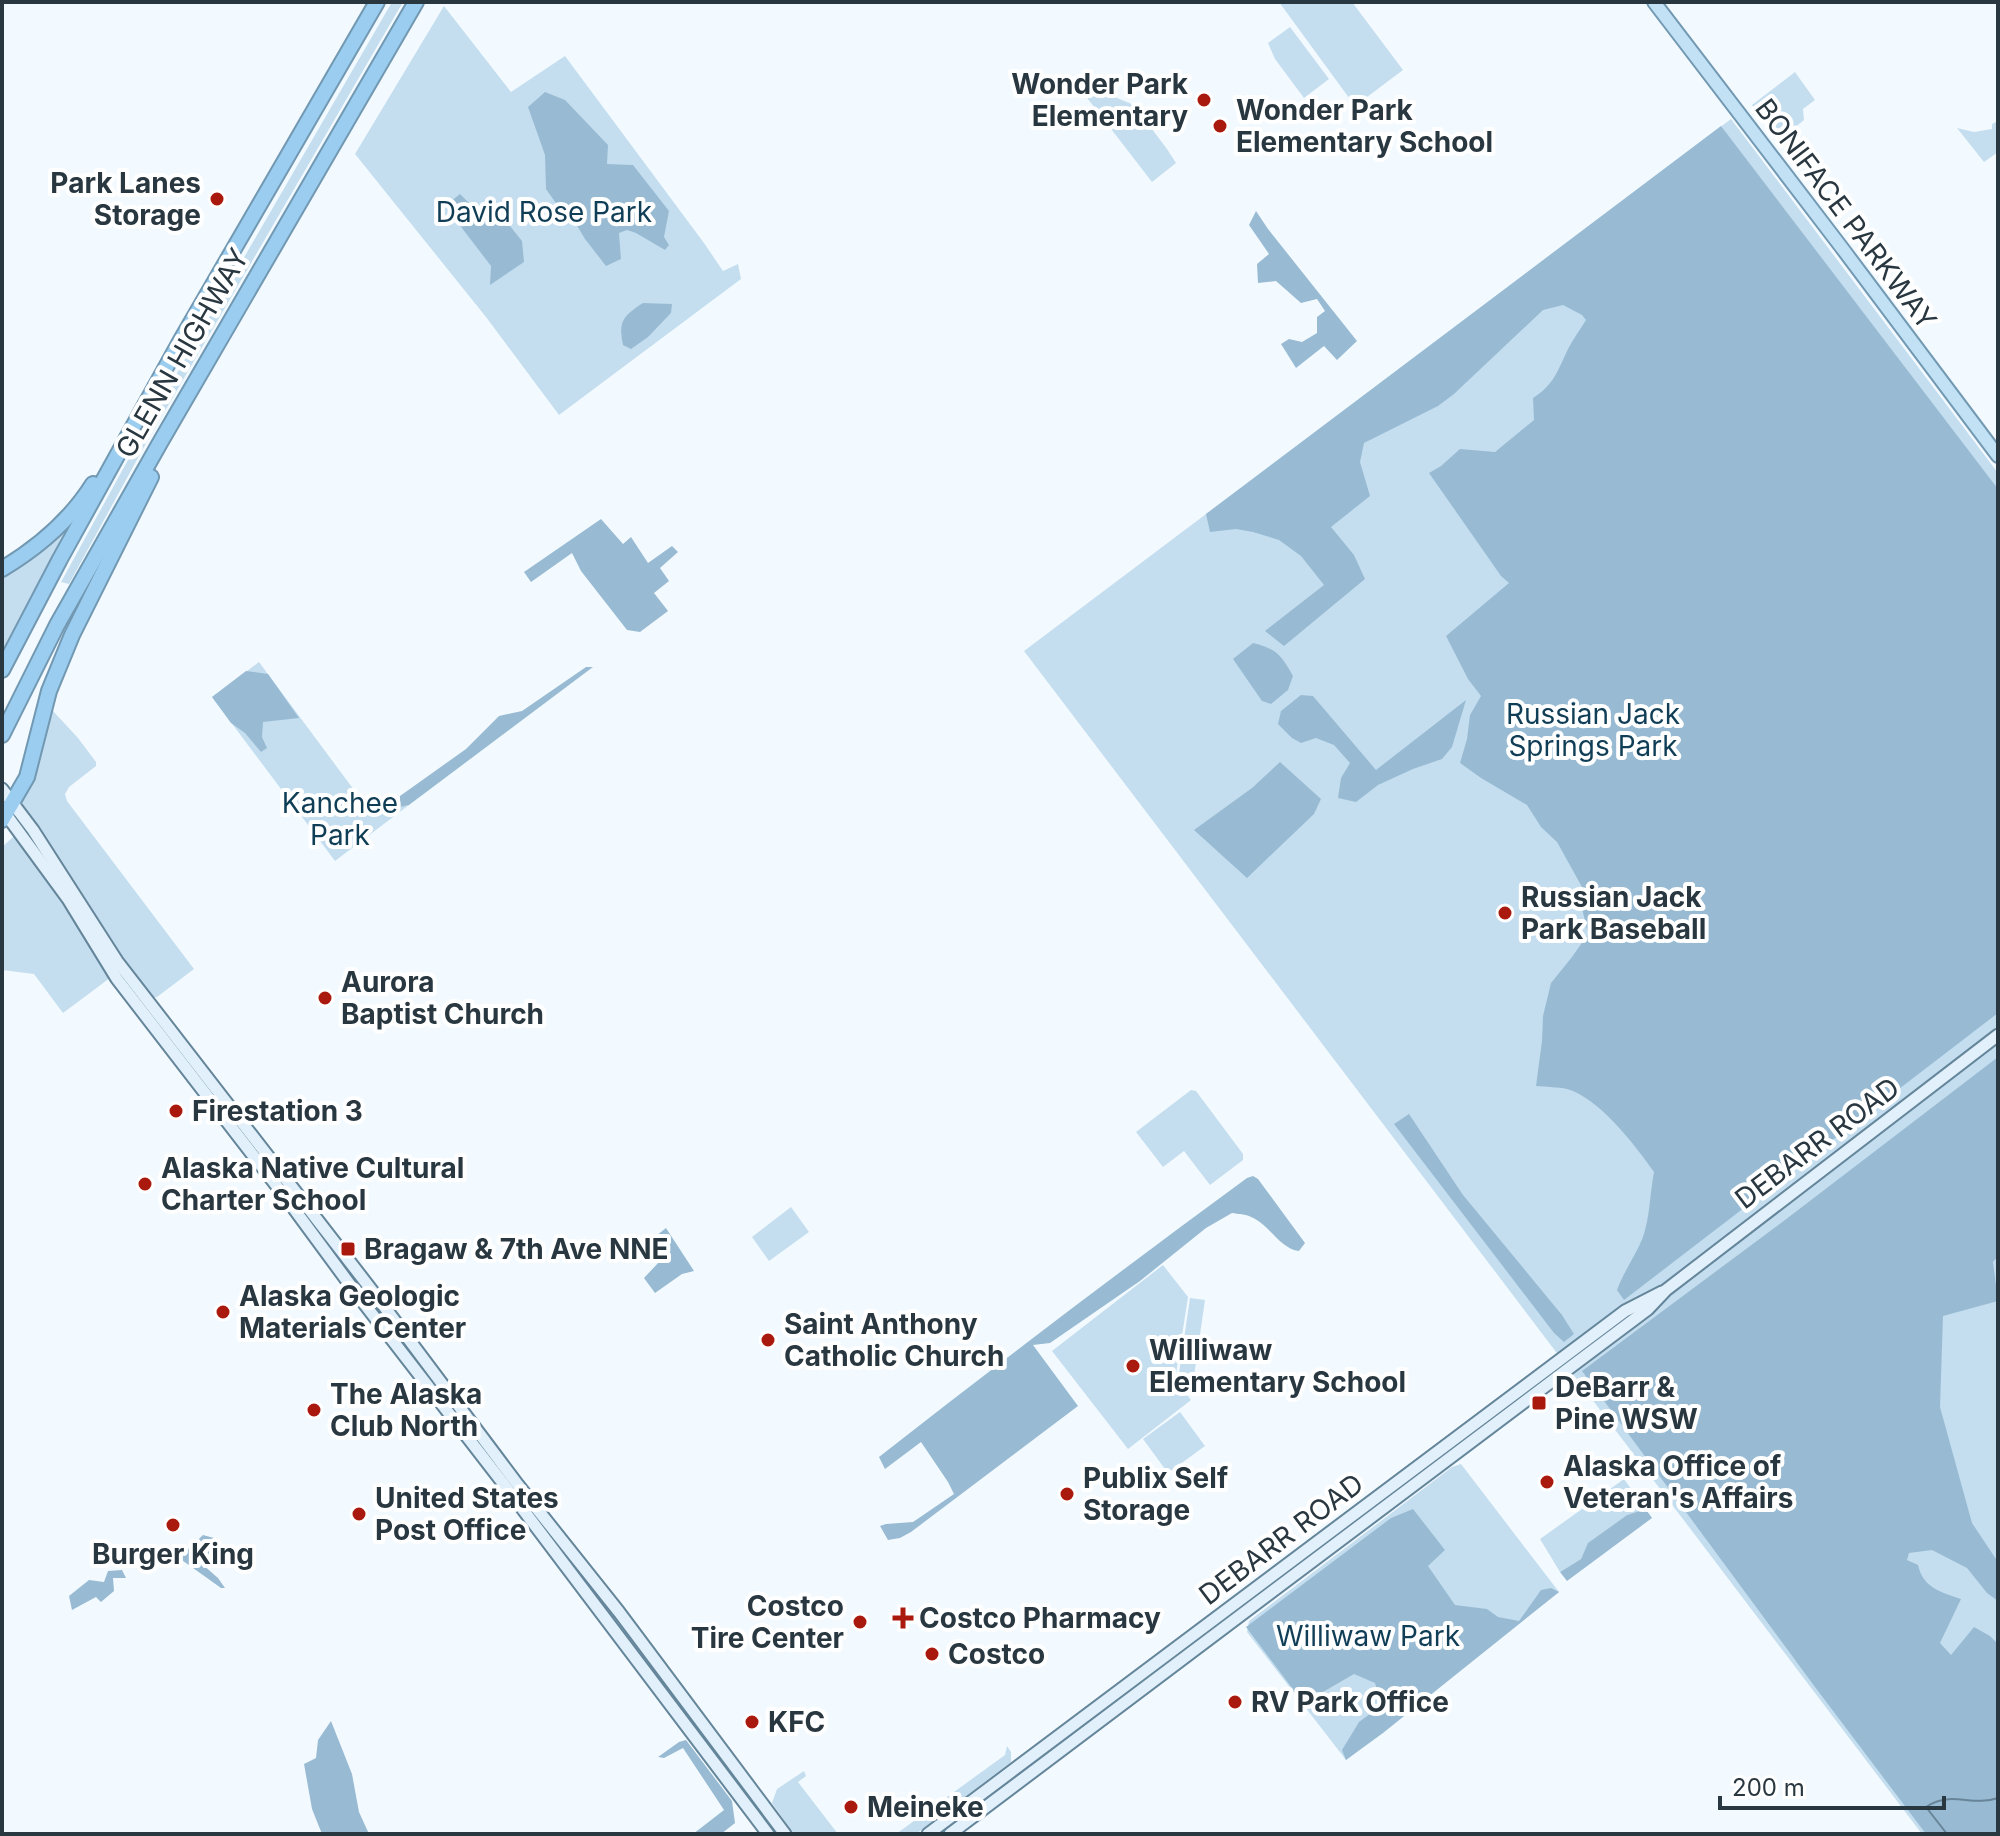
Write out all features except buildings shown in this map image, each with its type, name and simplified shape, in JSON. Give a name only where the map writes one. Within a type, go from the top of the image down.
[{"type":"highway","name":"GLENN HIGHWAY","points":[[2,670],[181,340],[377,2]]},
{"type":"highway","name":"GLENN HIGHWAY","points":[[2,735],[57,625],[416,2]]},
{"type":"highway","points":[[2,569],[45,537],[90,489],[181,340]]},
{"type":"highway","points":[[5,804],[27,777],[49,691],[72,635],[195,382]]},
{"type":"main road","name":"BONIFACE PARKWAY","points":[[1654,2],[1998,456]]},
{"type":"main road","points":[[5,804],[117,979],[768,1834]]},
{"type":"main road","points":[[5,804],[126,973],[619,1612],[785,1834]]},
{"type":"main road","name":"DEBARR ROAD","points":[[950,1834],[1584,1358],[1648,1309],[1666,1290],[1998,1035]]},
{"type":"main road","name":"DEBARR ROAD","points":[[928,1834],[1613,1319],[1636,1303],[1666,1290]]},
{"type":"green space","points":[[392,2],[403,2],[144,447],[69,584],[61,582],[151,418]]},
{"type":"green space","points":[[1279,2],[1352,2],[1403,70],[1355,106]]},
{"type":"green space","name":"David Rose Park","points":[[444,6],[511,92],[565,56],[723,271],[738,264],[741,279],[559,415],[486,317],[355,154]]},
{"type":"green space","points":[[1290,27],[1329,79],[1304,98],[1275,59],[1268,43]]},
{"type":"green space","points":[[1795,72],[1815,100],[1803,109],[1804,120],[1779,140],[1752,105]]},
{"type":"green space","points":[[1100,75],[1117,98],[1134,105],[1176,163],[1152,182],[1081,90]]},
{"type":"green space","points":[[545,92],[565,100],[608,145],[607,164],[633,165],[669,211],[664,237],[669,245],[665,250],[627,230],[619,233],[621,259],[606,266],[573,219],[576,211],[558,206],[546,189],[545,155],[528,107]]},
{"type":"green space","name":"Russian Jack Springs Park","points":[[1731,119],[1998,473],[1998,1834],[1922,1834],[1024,651]]},
{"type":"green space","points":[[1998,121],[1998,152],[1984,162],[1957,128],[1974,132],[1992,129],[1992,124]]},
{"type":"green space","points":[[1721,126],[1998,489],[1998,1013],[1624,1300],[1617,1290],[1643,1237],[1654,1172],[1627,1136],[1591,1102],[1567,1089],[1536,1086],[1543,1016],[1551,983],[1588,934],[1582,908],[1587,896],[1557,842],[1541,827],[1527,805],[1460,763],[1470,715],[1481,696],[1468,679],[1446,636],[1509,583],[1429,473],[1460,449],[1495,452],[1534,420],[1533,398],[1555,376],[1586,320],[1563,305],[1543,310],[1438,406],[1364,443],[1360,462],[1370,496],[1331,527],[1354,555],[1365,579],[1284,646],[1265,631],[1324,585],[1301,556],[1279,540],[1236,529],[1210,532],[1206,514]]},
{"type":"green space","points":[[460,194],[485,219],[510,226],[522,241],[524,262],[490,285],[491,266],[445,206]]},
{"type":"green space","points":[[1256,211],[1357,341],[1337,360],[1324,346],[1296,368],[1281,344],[1289,339],[1302,342],[1317,333],[1317,317],[1325,311],[1317,299],[1301,303],[1276,281],[1258,283],[1257,264],[1269,254],[1249,225]]},
{"type":"green space","points":[[643,303],[672,304],[671,313],[648,337],[631,349],[623,345],[622,325],[627,316]]},
{"type":"green space","points":[[601,519],[623,544],[631,537],[648,563],[672,546],[678,552],[660,568],[669,581],[654,593],[668,611],[640,632],[627,630],[581,571],[572,553],[531,582],[524,572]]},
{"type":"green space","points":[[71,521],[2,654],[2,576],[19,566]]},
{"type":"green space","points":[[1253,643],[1278,654],[1293,676],[1288,690],[1271,704],[1262,701],[1233,659]]},
{"type":"green space","name":"Kanchee Park","points":[[259,662],[357,794],[384,809],[409,805],[335,861],[212,697]]},
{"type":"green space","points":[[586,667],[593,667],[409,805],[400,807],[400,796],[466,749],[499,716],[522,711]]},
{"type":"green space","points":[[246,671],[268,674],[299,718],[263,722],[262,737],[267,748],[261,752],[245,733],[231,723],[212,697]]},
{"type":"green space","points":[[1301,695],[1313,696],[1376,770],[1466,700],[1452,747],[1442,759],[1378,785],[1356,802],[1338,798],[1341,778],[1350,763],[1334,745],[1316,738],[1301,743],[1278,724],[1281,711]]},
{"type":"green space","points":[[51,705],[96,762],[96,766],[69,787],[65,794],[67,801],[194,969],[157,997],[151,998],[126,966],[63,1013],[34,974],[2,970],[2,847],[31,821],[21,799],[37,753],[42,753],[42,727]]},
{"type":"green space","points":[[1280,762],[1321,799],[1314,814],[1247,878],[1194,830],[1252,788]]},
{"type":"green space","points":[[1998,1057],[1998,1256],[1993,1262],[1998,1301],[1943,1316],[1940,1407],[1972,1523],[1998,1562],[1998,1601],[1987,1593],[1967,1568],[1932,1550],[1909,1553],[1907,1560],[1918,1565],[1924,1579],[1934,1588],[1961,1599],[1940,1643],[1951,1655],[1974,1627],[1998,1644],[1998,1834],[1926,1834],[1582,1371]]},
{"type":"green space","points":[[1191,1090],[1196,1091],[1243,1154],[1243,1160],[1210,1185],[1184,1151],[1163,1167],[1136,1132]]},
{"type":"green space","points":[[1409,1114],[1463,1195],[1562,1315],[1574,1334],[1564,1342],[1394,1124]]},
{"type":"green space","points":[[1253,1176],[1305,1243],[1299,1251],[1286,1246],[1257,1220],[1232,1213],[1206,1228],[1140,1281],[1050,1343],[1033,1345],[1078,1406],[911,1532],[888,1540],[880,1526],[913,1522],[954,1494],[921,1442],[885,1469],[879,1457],[1108,1281]]},
{"type":"green space","points":[[791,1207],[809,1232],[769,1261],[752,1237]]},
{"type":"green space","points":[[666,1228],[694,1271],[682,1274],[655,1293],[644,1278],[659,1262],[646,1244]]},
{"type":"green space","points":[[1163,1265],[1188,1297],[1175,1380],[1191,1400],[1128,1449],[1052,1351]]},
{"type":"green space","points":[[1190,1298],[1205,1300],[1191,1397],[1178,1380]]},
{"type":"green space","points":[[1180,1412],[1205,1446],[1168,1473],[1143,1439]]},
{"type":"green space","name":"Williwaw Park","points":[[1461,1464],[1559,1592],[1346,1760],[1247,1632],[1249,1621],[1452,1467]]},
{"type":"green space","points":[[1624,1479],[1647,1511],[1627,1515],[1589,1543],[1581,1559],[1560,1572],[1540,1539]]},
{"type":"green space","name":"Williwaw Park","points":[[1413,1509],[1445,1550],[1428,1566],[1455,1605],[1487,1609],[1498,1617],[1519,1621],[1541,1590],[1551,1588],[1559,1592],[1346,1760],[1342,1750],[1359,1722],[1382,1705],[1375,1683],[1354,1674],[1323,1692],[1295,1692],[1246,1627],[1391,1518]]},
{"type":"green space","points":[[1647,1511],[1652,1518],[1567,1581],[1560,1572],[1581,1559],[1588,1543],[1627,1515]]},
{"type":"green space","points":[[203,1535],[214,1538],[219,1544],[202,1564],[225,1588],[179,1558]]},
{"type":"green space","points":[[122,1570],[126,1578],[113,1578],[114,1591],[101,1602],[96,1597],[72,1610],[69,1596],[89,1580],[104,1582],[108,1571]]},
{"type":"green space","points":[[331,1721],[352,1774],[359,1812],[369,1834],[322,1834],[312,1809],[304,1764],[316,1758],[318,1740]]},
{"type":"green space","points":[[686,1740],[732,1801],[735,1823],[721,1834],[693,1834],[724,1810],[683,1748],[664,1758],[658,1757]]},
{"type":"green space","points":[[1007,1746],[1011,1752],[1011,1762],[916,1834],[896,1834],[1005,1755]]},
{"type":"green space","points":[[804,1771],[806,1776],[798,1782],[838,1834],[794,1834],[772,1803],[777,1789]]},
{"type":"waterway","points":[[1947,1834],[1926,1807],[1944,1800],[1998,1798]]},
{"type":"place","name":"Wonder Park Elementary","points":[[1204,100]]},
{"type":"place","name":"Wonder Park Elementary School","points":[[1220,126]]},
{"type":"place","name":"Park Lanes Storage","points":[[217,199]]},
{"type":"place","name":"Russian Jack Park Baseball","points":[[1505,913]]},
{"type":"place","name":"Aurora Baptist Church","points":[[325,998]]},
{"type":"place","name":"Firestation 3","points":[[176,1111]]},
{"type":"place","name":"Alaska Native Cultural Charter School","points":[[145,1184]]},
{"type":"place","name":"Bragaw & 7th Ave NNE","points":[[348,1249]]},
{"type":"place","name":"Alaska Geologic Materials Center","points":[[223,1312]]},
{"type":"place","name":"Saint Anthony Catholic Church","points":[[768,1340]]},
{"type":"place","name":"Williwaw Elementary School","points":[[1133,1366]]},
{"type":"place","name":"DeBarr & Pine WSW","points":[[1539,1403]]},
{"type":"place","name":"The Alaska Club North","points":[[314,1410]]},
{"type":"place","name":"Alaska Office of Veteran's Affairs","points":[[1547,1482]]},
{"type":"place","name":"Publix Self Storage","points":[[1067,1494]]},
{"type":"place","name":"United States Post Office","points":[[359,1514]]},
{"type":"place","name":"Burger King","points":[[173,1525]]},
{"type":"place","name":"Costco Pharmacy","points":[[903,1618]]},
{"type":"place","name":"Costco Tire Center","points":[[860,1622]]},
{"type":"place","name":"Costco","points":[[932,1654]]},
{"type":"place","name":"RV Park Office","points":[[1235,1702]]},
{"type":"place","name":"KFC","points":[[752,1722]]},
{"type":"place","name":"Meineke","points":[[851,1807]]}]
